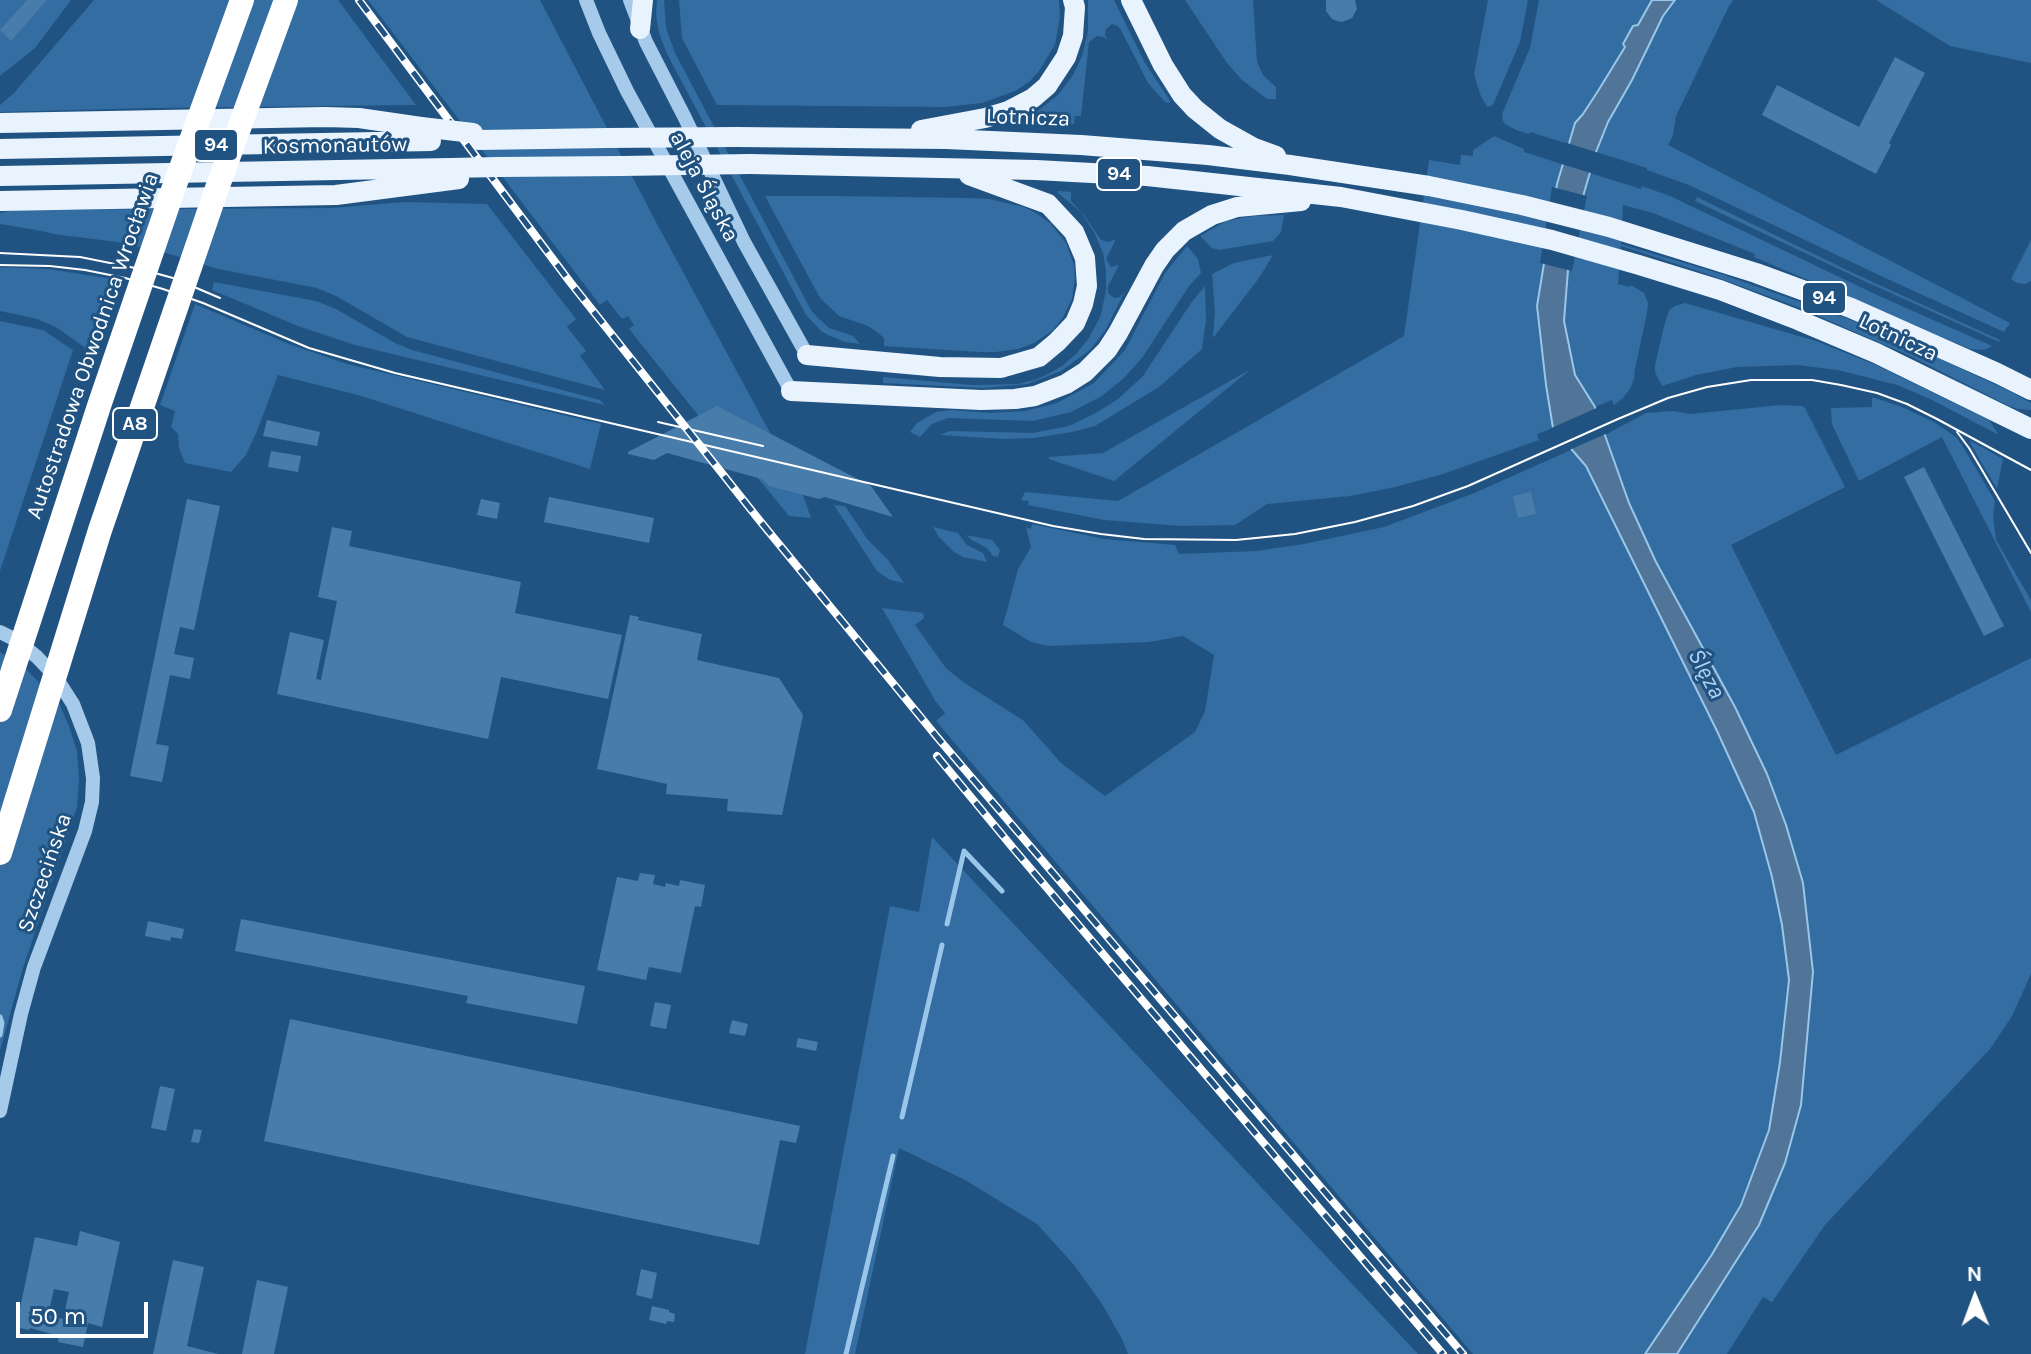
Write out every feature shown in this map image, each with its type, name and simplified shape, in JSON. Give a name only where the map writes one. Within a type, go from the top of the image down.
[{"type":"highway","name":"Autostradowa Obwodnica Wrocławia","points":[[0,710],[104,389],[242,0]]},
{"type":"highway","name":"A8","points":[[0,853],[104,516],[211,205],[286,0]]},
{"type":"main road","points":[[640,29],[643,0]]},
{"type":"main road","points":[[882,138],[985,118],[1033,98],[1047,86],[1066,57],[1073,36],[1073,0]]},
{"type":"main road","points":[[1131,0],[1163,65],[1195,109],[1220,129],[1254,148],[1294,164]]},
{"type":"main road","points":[[0,123],[325,117],[359,118],[426,134]]},
{"type":"main road","name":"Kosmonautów","points":[[0,149],[426,134],[527,140]]},
{"type":"main road","name":"Lotnicza","points":[[527,140],[882,138],[1081,145],[1294,164],[1429,186],[1609,227],[1756,273],[1851,308],[2031,390]]},
{"type":"main road","name":"94","points":[[455,174],[527,167],[750,164],[1036,170],[1134,175],[1341,197]]},
{"type":"main road","points":[[807,355],[940,367],[1001,368],[1039,357],[1075,323],[1087,286],[1085,258],[1070,225],[1048,204],[950,168]]},
{"type":"main road","points":[[0,201],[336,195],[455,174]]},
{"type":"main road","name":"Kosmonautów","points":[[0,176],[455,174]]},
{"type":"main road","points":[[791,391],[981,400],[1035,396],[1066,384],[1085,372],[1107,350],[1154,266],[1184,231],[1212,215],[1237,207],[1341,197]]},
{"type":"main road","name":"Lotnicza","points":[[1341,197],[1518,231],[1720,290],[1876,353],[2031,429]]},
{"type":"street","name":"aleja Śląska","points":[[586,0],[627,91],[791,391]]},
{"type":"street","name":"aleja Śląska","points":[[630,0],[640,29],[744,242],[807,355]]},
{"type":"street","name":"Szczecińska","points":[[0,632],[37,657],[55,676],[73,704],[88,743],[93,778],[92,802],[85,831],[34,967],[0,1111]]},
{"type":"shaded area","points":[[0,0],[71,0],[35,48],[0,76]]},
{"type":"shaded area","points":[[94,0],[338,0],[416,105],[0,112],[0,105],[14,93]]},
{"type":"shaded area","points":[[368,0],[540,0],[802,492],[811,518],[789,516],[757,477],[746,475],[629,329],[634,325],[628,316],[622,319],[607,300],[600,305]]},
{"type":"shaded area","points":[[657,0],[664,0],[666,28],[675,53],[811,310],[829,328],[853,336],[860,344],[828,335],[806,315],[667,54],[659,33]]},
{"type":"shaded area","points":[[679,0],[1059,0],[1060,16],[1055,45],[1039,71],[1015,91],[982,103],[945,107],[717,105],[682,38]]},
{"type":"shaded area","points":[[1088,0],[1114,0],[1145,63],[1171,102],[1166,103],[1148,83],[1121,30],[1112,24],[1106,29],[1108,40],[1097,36],[1089,42],[1081,116],[1075,116],[1074,124],[1023,122],[1058,95],[1073,75],[1088,31]]},
{"type":"shaded area","points":[[1185,0],[1253,0],[1257,62],[1263,75],[1276,87],[1276,99],[1267,99],[1242,80]]},
{"type":"shaded area","points":[[1488,0],[1528,0],[1520,42],[1493,105],[1487,107],[1474,74]]},
{"type":"shaded area","points":[[1539,0],[1652,0],[1598,91],[1575,123],[1568,144],[1516,130],[1503,121],[1502,114],[1530,48]]},
{"type":"shaded area","points":[[1675,0],[1733,0],[1676,116],[1668,145],[2010,323],[2004,332],[1689,185],[1596,152],[1608,122],[1663,16]]},
{"type":"shaded area","points":[[1876,0],[2031,0],[2031,63],[1950,46]]},
{"type":"shaded area","points":[[1494,136],[1524,149],[1524,152],[1562,164],[1537,306],[1553,428],[1537,434],[1539,440],[1440,475],[1391,488],[1350,496],[1267,504],[1235,525],[1180,526],[1104,520],[1028,505],[1029,501],[1021,500],[1025,492],[1118,501],[1404,336],[1429,160],[1460,165],[1461,155],[1473,156],[1473,150]]},
{"type":"shaded area","points":[[1590,173],[1670,196],[1992,346],[1984,350],[1970,349],[1754,257],[1755,254],[1653,213],[1623,205],[1621,244],[1721,274],[1846,318],[2009,391],[2031,403],[2031,410],[2009,406],[1910,356],[1795,306],[1621,246],[1618,284],[1631,285],[1644,293],[1648,303],[1647,313],[1631,387],[1614,405],[1612,400],[1595,407],[1575,375],[1564,321],[1568,270]]},
{"type":"shaded area","points":[[1058,191],[1071,192],[1071,201],[1084,215],[1101,240],[1109,242],[1116,239],[1106,259],[1111,267],[1119,265],[1108,286],[1108,293],[1114,298],[1125,291],[1105,331],[1089,351],[1061,371],[1028,384],[984,388],[883,383],[883,377],[972,385],[1018,384],[1048,374],[1076,354],[1101,315],[1106,271],[1103,253],[1094,232],[1081,212]]},
{"type":"shaded area","points":[[765,196],[967,198],[989,199],[1024,207],[1050,223],[1066,243],[1074,265],[1072,299],[1053,330],[1018,349],[980,352],[884,346],[884,338],[877,332],[839,316],[820,298]]},
{"type":"shaded area","points":[[1697,197],[2000,340],[1862,280],[1695,201]]},
{"type":"shaded area","points":[[404,202],[487,204],[576,319],[567,327],[586,351],[580,356],[605,390],[407,337],[317,288],[218,269],[117,242],[0,224],[0,213],[12,210],[331,208]]},
{"type":"shaded area","points":[[1284,215],[1281,232],[1273,241],[1219,250],[1212,248],[1200,236],[1226,221]]},
{"type":"shaded area","points":[[2031,240],[2031,281],[2017,283],[2011,279]]},
{"type":"shaded area","points":[[1187,246],[1198,259],[1201,273],[1189,286],[1142,358],[1102,396],[1071,412],[1033,421],[948,418],[932,424],[920,437],[910,432],[917,423],[936,412],[1025,411],[1057,403],[1094,383],[1125,350],[1165,273]]},
{"type":"shaded area","points":[[1273,255],[1213,338],[1215,312],[1212,274],[1234,263]]},
{"type":"shaded area","points":[[0,267],[49,269],[124,281],[94,360],[84,347],[56,327],[37,319],[0,311]]},
{"type":"shaded area","points":[[214,282],[316,301],[412,350],[600,400],[605,405],[355,345],[298,326],[212,290]]},
{"type":"shaded area","points":[[1205,286],[1206,320],[1202,349],[1159,387],[1095,426],[1034,438],[940,435],[950,431],[1033,433],[1069,426],[1096,413],[1118,399],[1143,376]]},
{"type":"shaded area","points":[[1685,303],[1816,341],[1876,365],[1989,420],[1999,435],[1897,385],[1838,370],[1797,365],[1737,367],[1662,386],[1655,365],[1663,330],[1669,310]]},
{"type":"shaded area","points":[[195,304],[289,344],[347,364],[601,424],[590,469],[358,395],[278,375],[246,455],[231,472],[185,463],[178,434],[171,427],[175,411],[160,405]]},
{"type":"shaded area","points":[[0,321],[43,330],[73,350],[0,571]]},
{"type":"shaded area","points":[[1251,369],[1114,481],[1049,459],[1103,453]]},
{"type":"shaded area","points":[[1872,397],[1934,422],[1956,437],[1995,501],[1993,517],[1996,540],[2031,600],[2031,612],[1942,437],[1859,481],[1832,424],[1831,408],[1872,407]]},
{"type":"shaded area","points":[[1781,405],[1805,408],[1845,487],[1731,545],[1836,755],[2031,658],[2031,974],[2012,1016],[1990,1049],[1825,1225],[1772,1302],[1763,1297],[1727,1354],[1677,1354],[1759,1225],[1785,1163],[1801,1105],[1803,883],[1767,774],[1735,707],[1656,562],[1629,503],[1605,435],[1646,413],[1673,411],[1690,414]]},
{"type":"shaded area","points":[[1970,443],[2003,459],[1997,489]]},
{"type":"shaded area","points":[[1571,450],[1586,466],[1607,507],[1754,812],[1782,925],[1789,980],[1769,1130],[1741,1205],[1711,1256],[1645,1354],[1473,1354],[936,721],[945,713],[882,608],[923,613],[924,618],[915,625],[946,668],[1024,721],[1061,763],[1105,796],[1195,732],[1205,711],[1214,655],[1183,636],[1149,642],[1048,646],[1031,642],[1003,625],[1018,569],[1031,547],[1026,527],[1031,529],[1032,524],[1104,539],[1175,545],[1179,554],[1256,551],[1384,527],[1472,494]]},
{"type":"shaded area","points":[[834,505],[845,506],[868,540],[888,560],[904,583],[890,580],[877,571]]},
{"type":"shaded area","points":[[933,527],[958,533],[967,545],[983,553],[987,562],[954,552]]},
{"type":"shaded area","points":[[966,535],[992,540],[1000,550],[998,557],[993,556],[987,548]]},
{"type":"shaded area","points":[[0,652],[23,666],[59,703],[77,751],[79,779],[77,807],[22,971],[0,1051]]},
{"type":"shaded area","points":[[932,837],[1418,1354],[1128,1354],[1102,1304],[1074,1265],[1037,1224],[965,1180],[899,1148],[855,1354],[805,1354],[890,906],[919,912]]},
{"type":"water","name":"Ślęza","points":[[1652,0],[1675,0],[1663,16],[1608,122],[1596,152],[1568,270],[1564,321],[1575,375],[1595,407],[1629,503],[1656,562],[1735,707],[1767,774],[1803,883],[1813,972],[1801,1105],[1785,1163],[1759,1225],[1677,1354],[1645,1354],[1711,1256],[1741,1205],[1769,1130],[1789,980],[1782,925],[1754,812],[1717,731],[1586,466],[1553,428],[1537,306],[1557,184],[1575,123],[1598,91],[1625,47],[1623,44],[1633,26],[1638,25]]},
{"type":"pier","points":[[1564,142],[1599,153],[1594,174],[1558,163]]},
{"type":"pier","points":[[1552,187],[1587,196],[1572,271],[1540,263]]},
{"type":"pier","points":[[1599,407],[1608,433],[1567,451],[1549,429]]},
{"type":"building","points":[[27,0],[47,0],[11,41],[0,30]]},
{"type":"building","points":[[1326,0],[1355,0],[1357,9],[1352,18],[1337,21],[1326,11]]},
{"type":"building","points":[[1895,57],[1925,73],[1876,174],[1762,115],[1777,85],[1859,127]]},
{"type":"building","points":[[717,406],[871,486],[893,517],[825,497],[819,499],[769,486],[762,479],[667,453],[654,460],[628,454]]},
{"type":"building","points":[[267,420],[320,432],[317,446],[263,436]]},
{"type":"building","points":[[271,451],[301,456],[298,472],[268,467]]},
{"type":"building","points":[[1924,467],[2004,626],[1984,636],[1904,477]]},
{"type":"building","points":[[1531,492],[1536,514],[1518,518],[1513,496]]},
{"type":"building","points":[[549,497],[654,518],[649,543],[544,522]]},
{"type":"building","points":[[187,499],[220,506],[194,630],[180,627],[174,654],[194,658],[190,679],[170,675],[156,744],[169,746],[162,782],[130,776]]},
{"type":"building","points":[[481,499],[500,503],[497,519],[477,515]]},
{"type":"building","points":[[332,527],[352,531],[349,546],[521,582],[515,613],[622,635],[608,699],[501,677],[488,739],[277,694],[290,632],[324,640],[316,679],[321,680],[337,601],[318,597]]},
{"type":"building","points":[[630,615],[639,617],[638,620],[702,634],[697,660],[779,678],[803,715],[782,815],[727,811],[728,799],[666,794],[667,784],[597,769]]},
{"type":"building","points":[[640,873],[655,875],[653,884],[665,887],[666,883],[679,886],[680,880],[705,885],[701,907],[695,906],[681,973],[649,967],[646,980],[597,970],[617,877],[638,881]]},
{"type":"building","points":[[241,919],[585,986],[577,1024],[466,1003],[468,996],[235,951]]},
{"type":"building","points":[[148,921],[184,929],[182,939],[171,937],[170,941],[145,936]]},
{"type":"building","points":[[655,1002],[671,1005],[666,1029],[650,1026]]},
{"type":"building","points":[[290,1019],[800,1126],[796,1143],[780,1140],[759,1245],[264,1141]]},
{"type":"building","points":[[732,1020],[748,1024],[745,1036],[729,1033]]},
{"type":"building","points":[[798,1038],[818,1042],[816,1051],[796,1047]]},
{"type":"building","points":[[160,1086],[175,1089],[166,1131],[151,1128]]},
{"type":"building","points":[[194,1129],[202,1130],[199,1143],[191,1142]]},
{"type":"building","points":[[80,1231],[120,1242],[102,1327],[88,1323],[83,1347],[58,1342],[59,1336],[16,1327],[35,1237],[77,1246]],"holes":[[[54,1289],[69,1292],[63,1319],[48,1315]]]},
{"type":"building","points":[[173,1260],[204,1267],[187,1346],[218,1354],[153,1354]]},
{"type":"building","points":[[641,1269],[657,1273],[652,1299],[636,1295]]},
{"type":"building","points":[[257,1280],[288,1287],[274,1354],[242,1354]]},
{"type":"building","points":[[652,1306],[675,1314],[674,1322],[667,1321],[666,1324],[649,1320]]},
{"type":"waterway","points":[[947,924],[964,851],[1002,891]]},
{"type":"waterway","points":[[902,1117],[942,945]]},
{"type":"waterway","points":[[0,1017],[0,1035]]},
{"type":"waterway","points":[[846,1354],[893,1156]]},
{"type":"tram line","points":[[0,253],[80,257],[140,269],[173,278],[220,298]]},
{"type":"tram line","points":[[0,265],[50,266],[125,278],[203,303],[309,348],[395,373],[1053,526],[1144,539],[1236,540],[1295,534],[1355,522],[1468,486],[1668,398],[1707,387],[1751,380],[1812,380],[1877,393],[1907,404],[2031,470]]},
{"type":"tram line","points":[[658,422],[763,446]]},
{"type":"tram line","points":[[1957,432],[2031,553]]},
{"type":"railway","points":[[359,0],[570,282],[760,521],[937,737],[1463,1354]]},
{"type":"railway","points":[[937,756],[1443,1354]]}]
